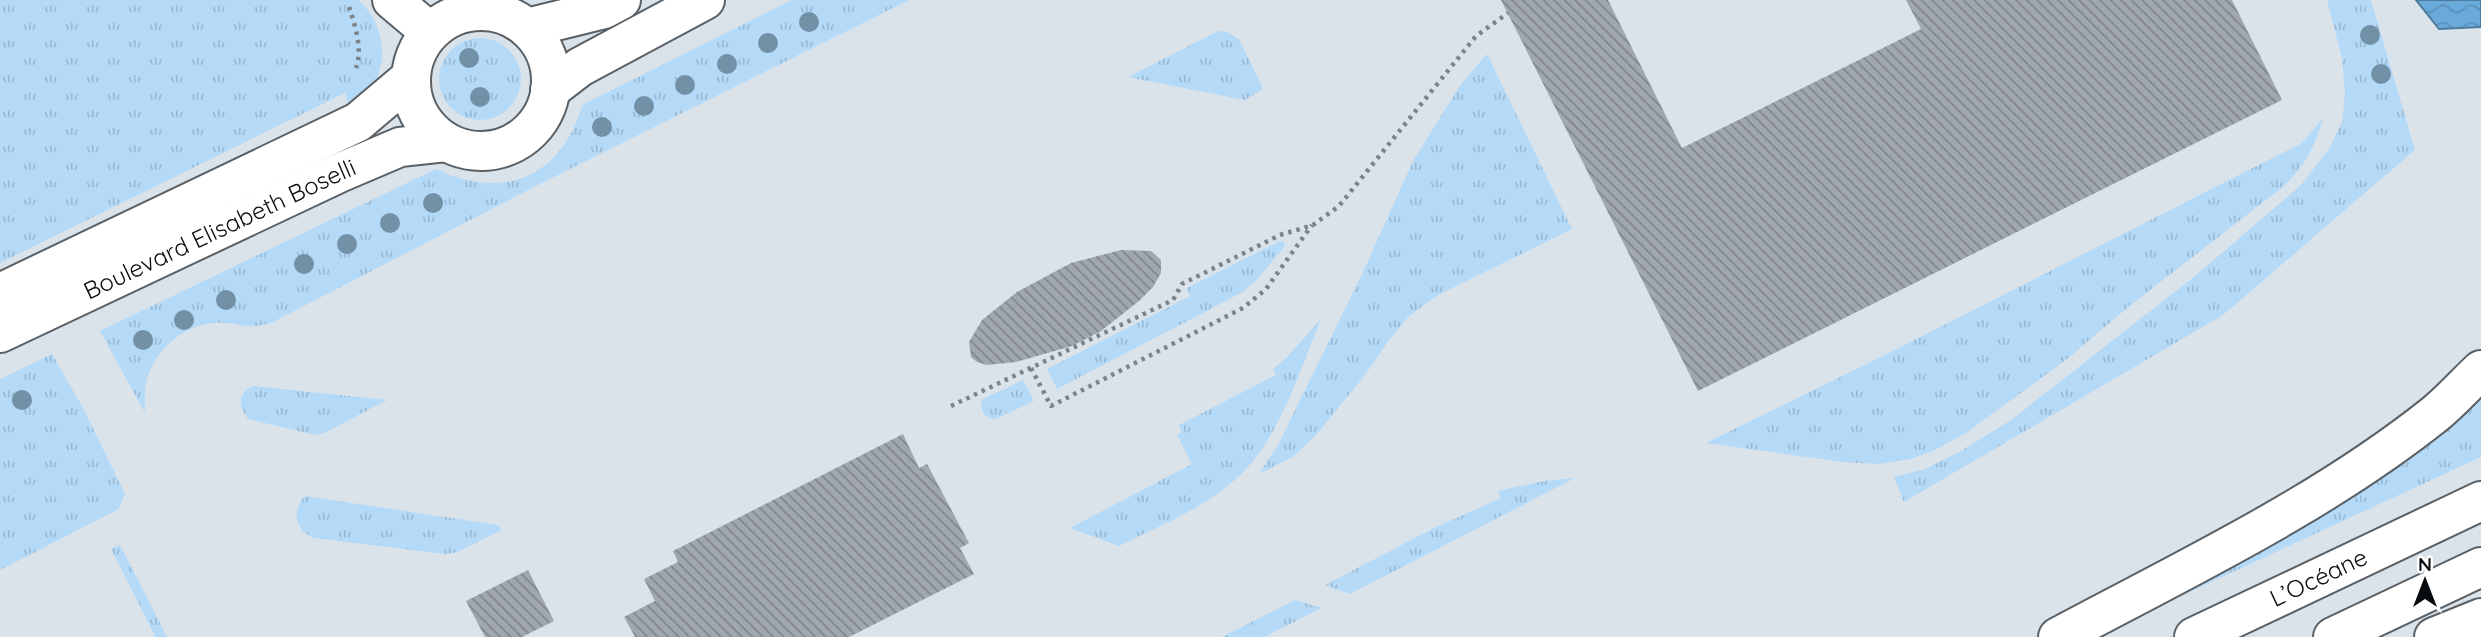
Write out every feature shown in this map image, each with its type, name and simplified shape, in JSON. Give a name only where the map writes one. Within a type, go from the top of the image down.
[{"type":"main road","points":[[392,0],[430,32]]},
{"type":"main road","points":[[527,28],[604,9],[621,0]]},
{"type":"main road","points":[[550,90],[580,66],[705,0]]},
{"type":"main road","points":[[478,11],[504,14],[527,28],[542,46],[548,60],[550,90],[546,107],[533,129],[512,144],[496,150],[479,151],[446,142],[431,131],[419,115],[412,97],[410,78],[416,54],[430,32],[452,17],[478,11]]},
{"type":"main road","name":"Boulevard Elisabeth Boselli","points":[[0,293],[358,122],[410,78]]},
{"type":"main road","name":"Boulevard Elisabeth Boselli","points":[[0,333],[339,173],[400,147],[446,142]]},
{"type":"main road","points":[[2058,637],[2228,546],[2363,466],[2436,413],[2481,370]]},
{"type":"main road","name":"L’Océane","points":[[2194,637],[2481,500]]},
{"type":"main road","points":[[2333,637],[2481,566]]},
{"type":"main road","points":[[2434,637],[2481,618]]},
{"type":"path","points":[[1031,368],[1051,406],[1243,308],[1266,289],[1313,225],[1339,206],[1476,36],[1508,13]]},
{"type":"path","points":[[951,406],[1172,300],[1182,285],[1280,235],[1313,225]]},
{"type":"green space","points":[[0,0],[358,0],[373,18],[378,29],[381,64],[373,85],[351,111],[345,93],[0,263]]},
{"type":"green space","points":[[792,0],[909,0],[532,188],[273,322],[255,326],[214,323],[181,334],[163,350],[151,369],[145,388],[145,413],[100,331],[436,169],[484,183],[506,182],[526,176],[544,166],[560,150],[573,130],[582,105]]},
{"type":"green space","points":[[2327,0],[2371,0],[2415,150],[2223,315],[1904,502],[1894,477],[1925,469],[1961,451],[2011,420],[2195,276],[2300,186],[2329,149],[2342,122],[2345,95],[2342,58]]},
{"type":"green space","points":[[1218,31],[1227,32],[1239,39],[1262,86],[1262,90],[1245,100],[1128,77]]},
{"type":"green space","points":[[480,38],[496,41],[509,50],[518,63],[521,79],[518,95],[509,108],[496,117],[480,120],[464,117],[451,108],[442,95],[439,79],[442,63],[451,50],[464,41]]},
{"type":"green space","points":[[1487,54],[1572,229],[1438,295],[1409,316],[1317,434],[1293,457],[1259,474],[1279,443],[1363,272],[1413,161],[1461,84]]},
{"type":"green space","points":[[2323,118],[2308,156],[2283,187],[2132,304],[2067,359],[1966,433],[1933,451],[1910,459],[1879,464],[1842,462],[1706,443],[2302,143]]},
{"type":"green space","points":[[1280,241],[1284,242],[1285,246],[1257,280],[1243,292],[1057,389],[1047,369],[1190,296],[1187,288]]},
{"type":"green space","points":[[1321,319],[1281,417],[1259,453],[1234,481],[1187,513],[1119,546],[1070,528],[1192,464],[1177,435],[1182,432],[1179,425],[1276,375],[1273,369]]},
{"type":"green space","points":[[52,354],[82,406],[125,494],[119,509],[0,570],[0,379]]},
{"type":"green space","points":[[1023,380],[1034,401],[994,419],[984,415],[981,400]]},
{"type":"green space","points":[[253,386],[387,400],[316,435],[248,419],[241,401],[244,393]]},
{"type":"green space","points":[[2481,394],[2481,457],[2181,596],[2299,523]]},
{"type":"green space","points":[[1575,478],[1350,594],[1325,585],[1434,528],[1501,498],[1497,491],[1544,481]]},
{"type":"green space","points":[[305,496],[498,525],[502,530],[458,552],[445,554],[314,538],[303,531],[297,520],[298,508]]},
{"type":"green space","points":[[120,545],[167,637],[155,637],[111,549]]},
{"type":"green space","points":[[1295,600],[1322,608],[1264,637],[1222,637]]},
{"type":"water","points":[[2416,0],[2481,0],[2481,27],[2439,29]]},
{"type":"building","points":[[1501,0],[1608,0],[1682,148],[1921,29],[1906,0],[2232,0],[2282,100],[1698,391]]},
{"type":"building","points":[[1121,250],[1151,251],[1161,260],[1161,273],[1153,287],[1139,301],[1101,331],[1072,346],[1016,362],[987,365],[971,357],[969,342],[982,320],[1017,292],[1071,263]]},
{"type":"building","points":[[903,434],[919,468],[927,464],[969,543],[960,548],[974,574],[849,637],[635,637],[624,617],[655,601],[644,579],[678,562],[673,551]]},
{"type":"building","points":[[528,570],[554,621],[522,637],[485,637],[466,601]]}]
